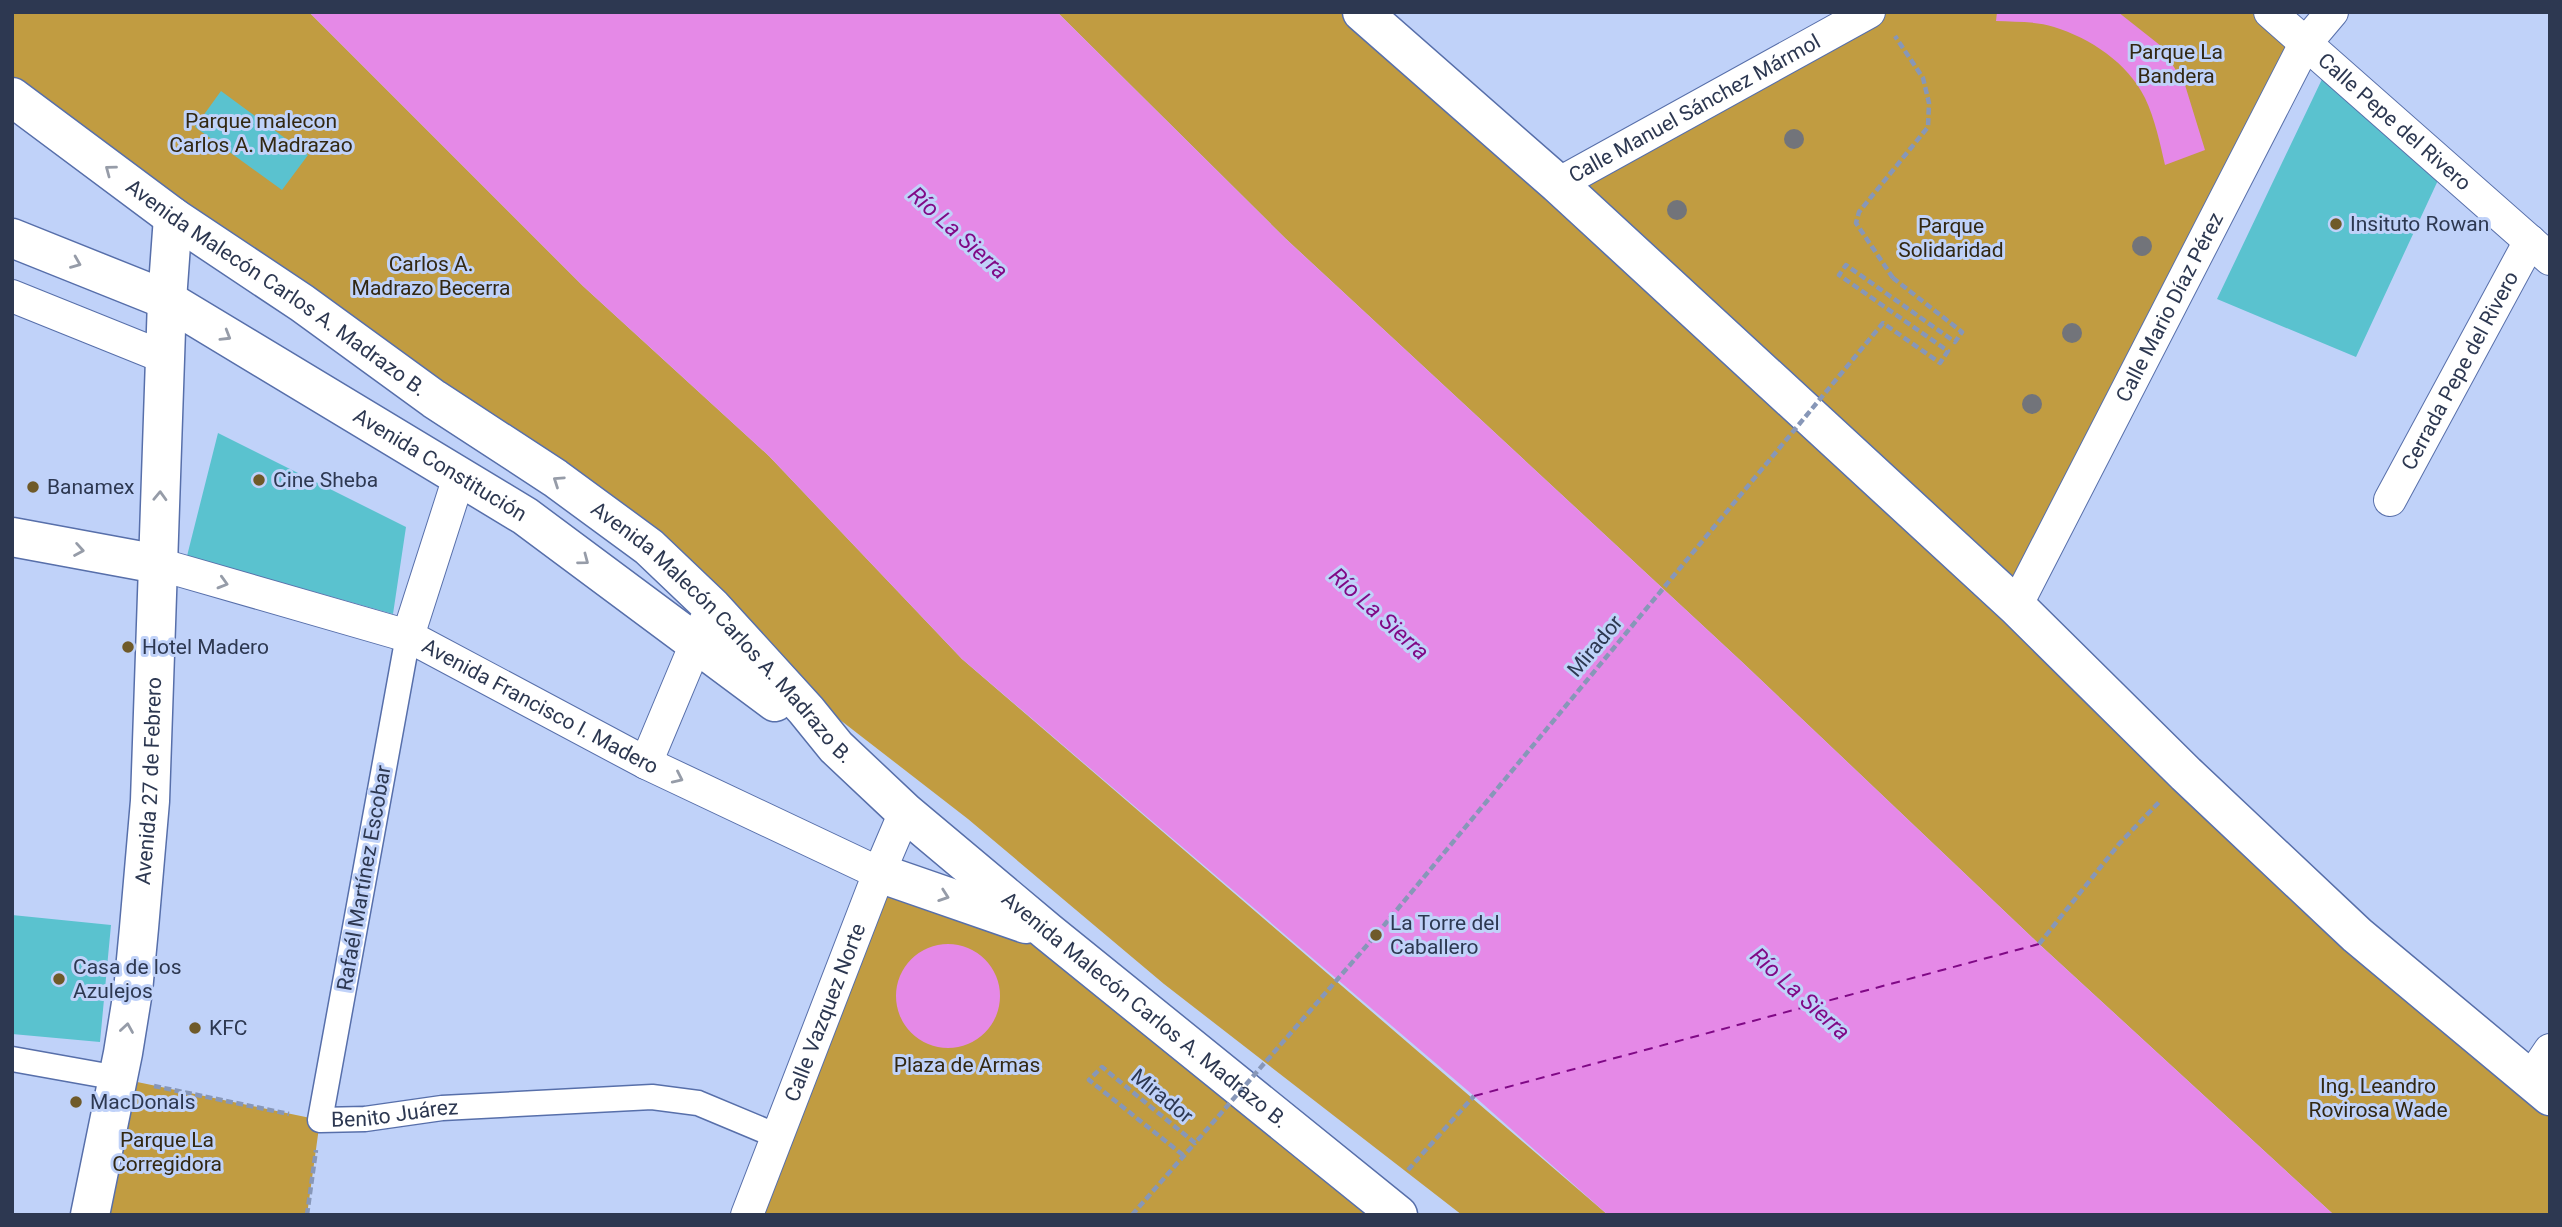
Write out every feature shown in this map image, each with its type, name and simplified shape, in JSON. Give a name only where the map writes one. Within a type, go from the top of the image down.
[{"type":"main road","points":[[1362,12],[1558,184],[2016,606],[2186,774],[2357,935],[2544,1075]]},
{"type":"main road","name":"Avenida Malecón Carlos A. Madrazo B.","points":[[12,97],[173,217],[313,311],[434,399],[604,513],[649,547],[712,607],[836,747],[905,813],[1381,1208]]},
{"type":"main road","name":"Avenida 27 de Febrero","points":[[90,1215],[133,991],[150,801],[167,300],[173,217]]},
{"type":"main road","name":"Avenida Constitución","points":[[12,238],[167,300],[525,516],[836,747]]},
{"type":"main road","name":"Avenida Francisco I. Madero","points":[[12,537],[158,564]]},
{"type":"main road","name":"Avenida Francisco I. Madero","points":[[879,873],[1048,932]]},
{"type":"street","name":"Calle Manuel Sánchez Mármol","points":[[1558,184],[1869,12]]},
{"type":"street","name":"Calle Pepe del Rivero","points":[[2270,12],[2540,250]]},
{"type":"street","name":"Calle Mario Díaz Pérez","points":[[2016,606],[2305,44],[2332,12]]},
{"type":"street","name":"Cerrada Pepe del Rivero","points":[[2390,500],[2540,250]]},
{"type":"street","points":[[12,296],[166,358]]},
{"type":"street","points":[[408,636],[459,477]]},
{"type":"street","name":"Avenida Francisco I. Madero","points":[[158,564],[408,636],[646,763],[879,873]]},
{"type":"street","points":[[646,763],[712,607]]},
{"type":"street","name":"Rafaél Martínez Escobar","points":[[320,1120],[408,636]]},
{"type":"street","name":"Calle Vazquez Norte","points":[[747,1215],[879,873],[905,813]]},
{"type":"street","points":[[12,1059],[118,1078]]},
{"type":"street","name":"Benito Juárez","points":[[320,1120],[365,1119],[442,1108],[652,1097],[698,1103],[777,1136]]},
{"type":"path","name":"Mirador","points":[[1183,1154],[1089,1080],[1102,1067],[1195,1143],[1376,935],[1883,323],[1940,363],[1948,351],[1839,275],[1846,265],[1955,342],[1962,332],[1893,278],[1856,223],[1859,212],[1928,127],[1928,103],[1923,78],[1893,34]]},
{"type":"path","points":[[2039,944],[2119,844],[2186,774]]},
{"type":"path","name":"Benito Juárez","points":[[118,1078],[320,1120]]},
{"type":"path","points":[[1408,1170],[1474,1096]]},
{"type":"path","points":[[307,1215],[320,1120]]},
{"type":"path","points":[[1132,1215],[1195,1143]]},
{"type":"green space","name":"Carlos A. Madrazo Becerra","points":[[12,12],[309,12],[583,286],[769,456],[962,659],[1608,1215],[1462,1215],[1164,984],[968,819],[302,303],[12,97]]},
{"type":"green space","name":"Ing. Leandro Rovirosa Wade","points":[[1057,12],[1362,12],[1558,184],[1868,12],[2270,12],[2305,44],[2016,606],[2550,1095],[2550,1215],[2334,1215],[2039,944],[1741,661],[1286,239]]},
{"type":"green space","name":"Plaza de Armas","points":[[879,873],[1048,932],[1369,1215],[747,1215]]},
{"type":"green space","name":"Parque La Corregidora","points":[[118,1078],[320,1120],[307,1215],[90,1215]]},
{"type":"water","name":"Río La Sierra","points":[[309,12],[1057,12],[1286,239],[1741,661],[2039,944],[2334,1215],[1608,1215],[1474,1096],[962,659],[769,456],[583,286]]},
{"type":"water","points":[[1997,12],[2118,12],[2161,46],[2185,85],[2205,150],[2165,165],[2145,98],[2138,85],[2118,63],[2094,45],[2068,32],[2040,24],[1996,21]]},
{"type":"water","points":[[948,944],[968,948],[985,959],[996,976],[1000,996],[996,1016],[985,1033],[968,1044],[948,1048],[928,1044],[911,1033],[900,1016],[896,996],[900,976],[911,959],[928,948]]},
{"type":"building","points":[[2324,75],[2440,176],[2356,357],[2217,299]]},
{"type":"building","points":[[221,91],[308,155],[282,190],[195,127]]},
{"type":"building","name":"Cine Sheba","points":[[218,433],[406,527],[393,614],[187,556]]},
{"type":"building","name":"Casa de los Azulejos","points":[[12,915],[111,925],[100,1042],[12,1034]]},
{"type":"ferry route","points":[[1474,1096],[2039,944]]},
{"type":"place","name":"Insituto Rowan","points":[[2336,224]]},
{"type":"place","name":"Cine Sheba","points":[[259,480]]},
{"type":"place","name":"Banamex","points":[[33,487]]},
{"type":"place","name":"Hotel Madero","points":[[128,647]]},
{"type":"place","name":"La Torre del Caballero","points":[[1376,935]]},
{"type":"place","name":"Casa de los Azulejos","points":[[59,979]]},
{"type":"place","name":"KFC","points":[[195,1028]]},
{"type":"place","name":"MacDonals","points":[[76,1102]]},
{"type":"park label","name":"Parque La Bandera","points":[[2176,64]]},
{"type":"park label","name":"Parque malecon Carlos A. Madrazao","points":[[261,133]]},
{"type":"park label","name":"Parque Solidaridad","points":[[1951,238]]}]
